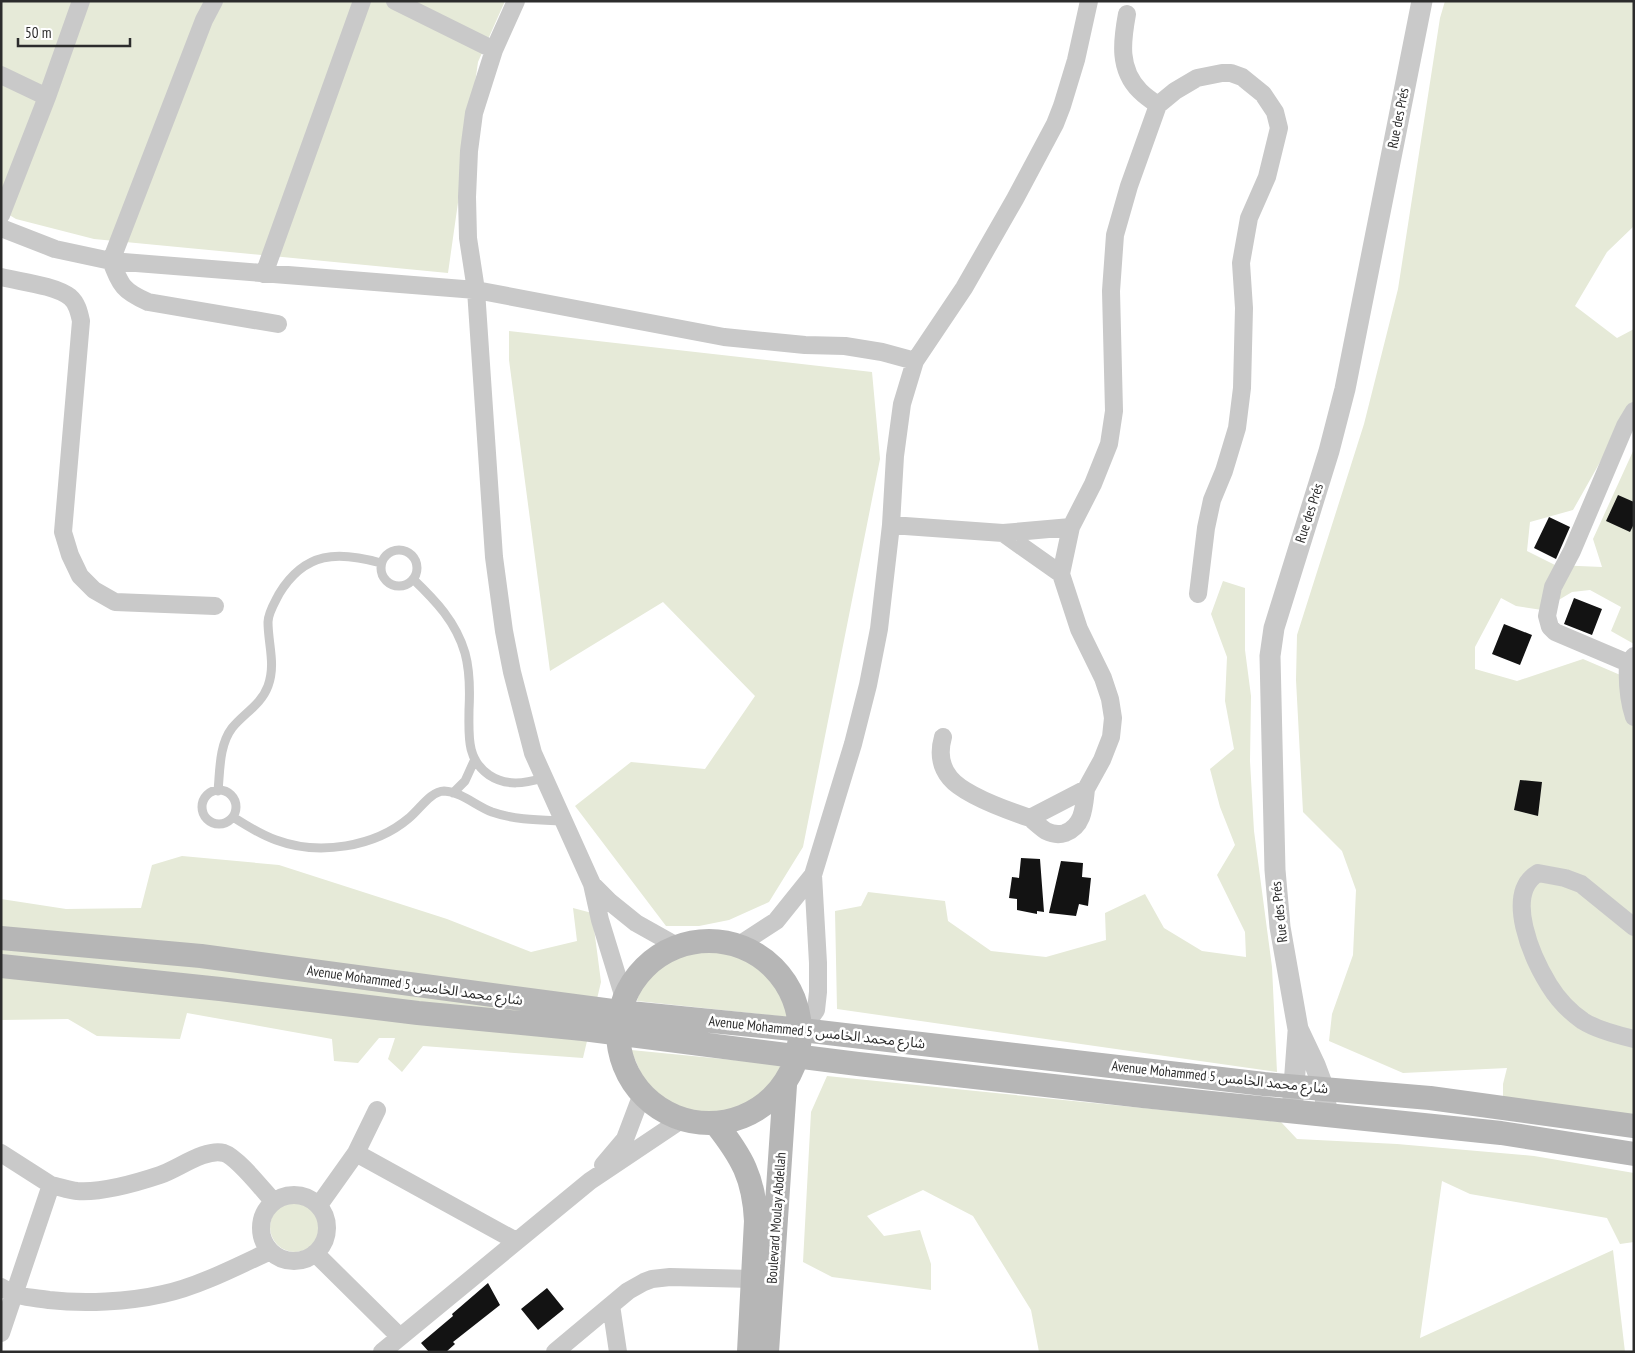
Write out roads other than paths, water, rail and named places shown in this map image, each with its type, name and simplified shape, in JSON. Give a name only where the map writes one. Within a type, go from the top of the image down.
[{"type":"main road","name":"Avenue Mohammed 5 شارع محمد الخامس","points":[[1,938],[201,956],[620,1015],[802,1030],[1295,1086],[1430,1098],[1634,1126]]},
{"type":"main road","points":[[705,941],[719,941],[739,945],[769,962],[791,989],[802,1030],[799,1056],[785,1085],[766,1105],[742,1118],[716,1124],[682,1120],[660,1110],[642,1094],[629,1076],[620,1056],[620,1015],[637,976],[655,958],[677,946],[705,941]]},
{"type":"main road","name":"Avenue Mohammed 5 شارع محمد الخامس","points":[[1,966],[220,989],[418,1013],[582,1029],[620,1015],[799,1056],[1326,1116],[1501,1133],[1634,1154]]},
{"type":"main road","name":"Boulevard Moulay Abdellah","points":[[767,1352],[785,1085]]},
{"type":"main road","name":"Boulevard Moulay Abdellah","points":[[716,1124],[732,1144],[744,1165],[752,1186],[756,1221],[749,1352]]},
{"type":"street","points":[[1,215],[47,97],[81,1]]},
{"type":"street","points":[[214,1],[204,20],[112,261],[120,283],[131,295],[148,302],[278,324]]},
{"type":"street","points":[[264,274],[362,1]]},
{"type":"street","points":[[395,1],[494,50]]},
{"type":"street","points":[[516,1],[494,50],[474,113],[469,151],[467,197],[468,238],[476,290],[494,557],[504,631],[512,672],[533,753],[592,884],[620,1015]]},
{"type":"street","points":[[802,1030],[816,1010],[818,992],[813,875],[853,744],[868,685],[878,629],[891,525],[895,456],[902,404],[915,361],[969,279],[1055,124],[1076,60],[1089,1]]},
{"type":"street","name":"Rue des Prés","points":[[1292,1112],[1298,1029],[1280,927],[1275,870],[1270,698],[1271,647],[1274,628],[1329,451],[1345,389],[1422,1]]},
{"type":"street","points":[[1127,14],[1122,47],[1128,73],[1139,90],[1158,106]]},
{"type":"street","points":[[943,737],[940,749],[942,762],[950,778],[966,790],[1007,811],[1030,818],[1047,831],[1056,834],[1076,827],[1081,819],[1084,808],[1086,789],[1102,760],[1111,737],[1113,718],[1110,699],[1103,678],[1079,629],[1062,574],[1071,527],[1093,484],[1109,444],[1114,411],[1111,291],[1115,235],[1129,186],[1158,106],[1175,91],[1198,78],[1212,74],[1231,74],[1242,78],[1263,94],[1275,112],[1279,128],[1267,177],[1249,218],[1241,263],[1244,308],[1242,388],[1237,428],[1224,471],[1212,500],[1206,528],[1198,594]]},
{"type":"street","points":[[1,75],[47,97]]},
{"type":"street","points":[[1,228],[54,249],[112,261],[476,290],[724,337],[805,345],[846,346],[882,352],[915,361]]},
{"type":"street","points":[[1,277],[54,289],[70,297],[78,308],[81,321],[64,532],[70,555],[80,576],[94,590],[115,602],[215,606]]},
{"type":"street","points":[[1634,411],[1572,551],[1552,587],[1547,616],[1550,626],[1555,632],[1631,660],[1627,694],[1634,717]]},
{"type":"street","points":[[891,525],[1003,533],[1071,527]]},
{"type":"street","points":[[1003,533],[1062,574]]},
{"type":"street","points":[[1030,818],[1086,789]]},
{"type":"street","points":[[1634,927],[1581,884],[1564,878],[1538,873],[1528,880],[1524,887],[1521,911],[1523,922],[1538,966],[1550,987],[1567,1008],[1584,1022],[1634,1039]]},
{"type":"street","points":[[739,945],[776,921],[813,875]]},
{"type":"street","points":[[592,884],[610,902],[636,923],[677,946]]},
{"type":"street","name":"Rue des Prés","points":[[1298,1029],[1324,1089],[1326,1116]]},
{"type":"street","points":[[590,1180],[625,1139],[642,1094]]},
{"type":"street","points":[[319,1205],[356,1154],[376,1110]]},
{"type":"street","points":[[382,1352],[590,1180],[682,1120]]},
{"type":"street","points":[[1,1153],[51,1185],[78,1191],[105,1189],[131,1184],[162,1175],[204,1155],[216,1152],[226,1154],[237,1162],[273,1201]]},
{"type":"street","points":[[356,1154],[516,1241]]},
{"type":"street","points":[[1,1333],[7,1291],[51,1185]]},
{"type":"street","points":[[292,1194],[312,1199],[319,1205],[325,1214],[328,1225],[323,1245],[315,1254],[298,1261],[278,1257],[270,1251],[264,1242],[261,1220],[266,1209],[273,1201],[282,1196],[292,1194]]},
{"type":"street","points":[[7,1291],[66,1302],[130,1299],[165,1294],[230,1270],[270,1251]]},
{"type":"street","points":[[315,1254],[400,1337]]},
{"type":"street","points":[[555,1352],[636,1286],[652,1279],[670,1277],[753,1279]]},
{"type":"street","points":[[611,1305],[618,1352]]},
{"type":"lane","points":[[393,550],[399,550],[410,553],[414,558],[417,569],[413,579],[403,586],[391,584],[382,575],[381,563],[393,550]]},
{"type":"lane","points":[[218,791],[221,759],[231,730],[260,700],[268,687],[272,671],[268,620],[275,601],[285,584],[310,563],[328,556],[348,556],[381,563]]},
{"type":"lane","points":[[413,579],[438,603],[451,620],[465,654],[469,679],[468,734],[470,749],[475,759],[484,772],[495,779],[511,783],[527,783],[544,778]]},
{"type":"lane","points":[[453,792],[465,781],[475,759]]},
{"type":"lane","points":[[218,791],[225,791],[233,798],[236,807],[233,817],[229,821],[218,824],[208,819],[202,809],[206,798],[218,791]]},
{"type":"lane","points":[[233,817],[265,836],[279,841],[332,848],[366,842],[384,835],[405,822],[435,794],[443,791],[463,796],[476,805],[493,812],[514,817],[564,821]]}]
